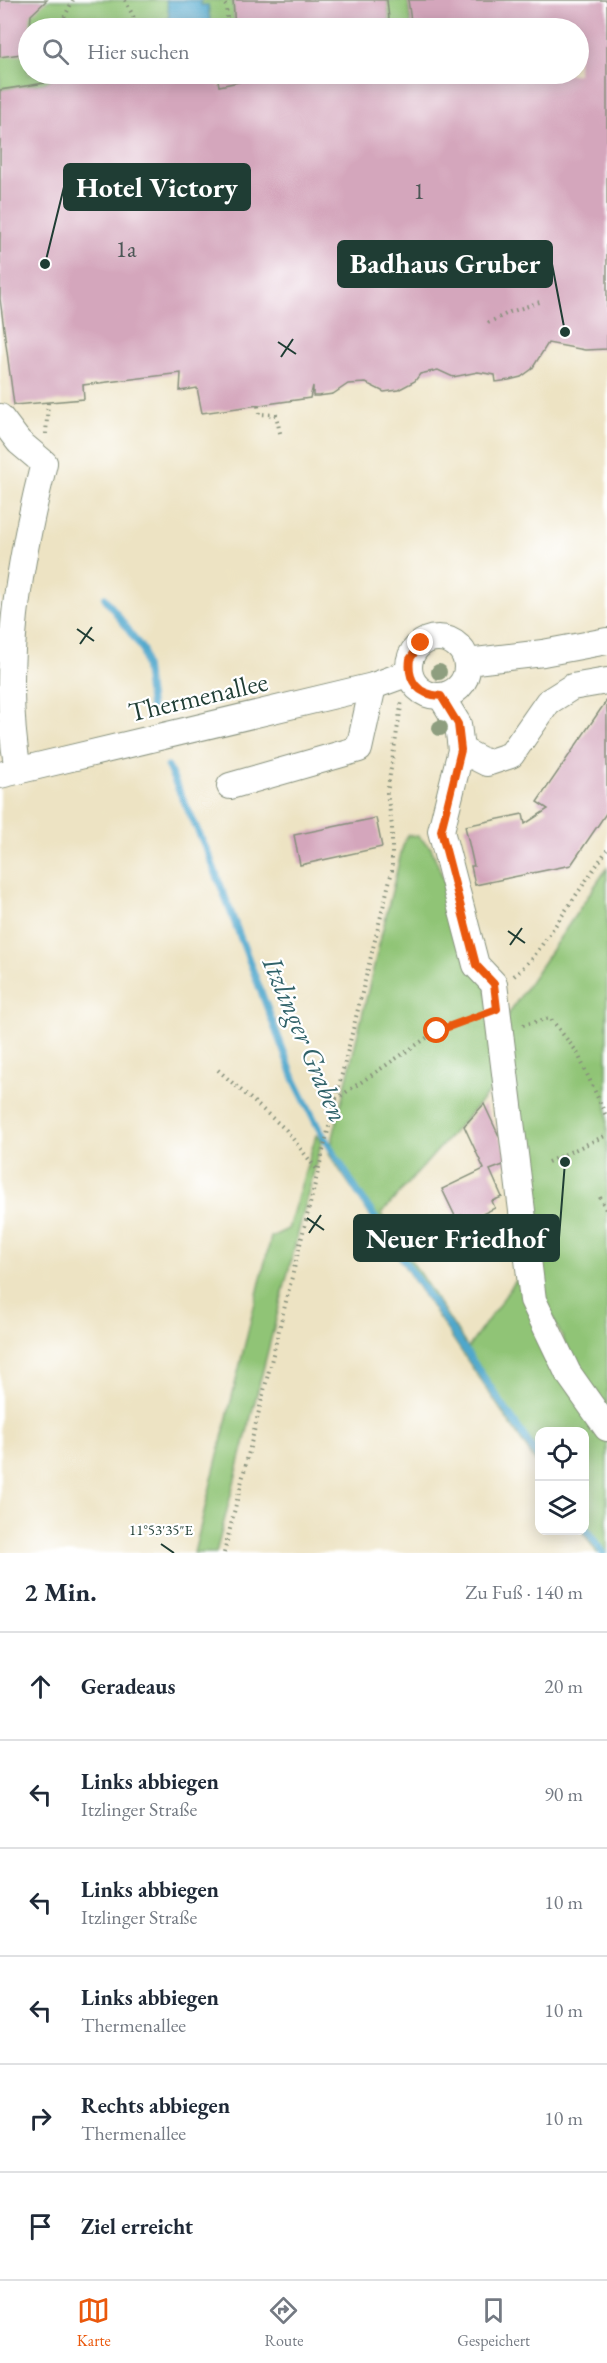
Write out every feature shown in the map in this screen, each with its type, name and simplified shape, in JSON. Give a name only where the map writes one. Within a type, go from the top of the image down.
[{"type":"street","points":[[0,417],[19,442],[44,464],[12,599],[7,666],[9,773]]},
{"type":"street","points":[[429,639],[449,640],[463,652],[466,662],[464,681],[450,694],[441,696],[423,692],[410,677],[410,659],[414,650],[429,639]]},
{"type":"street","points":[[466,662],[543,653],[607,641]]},
{"type":"street","name":"Thermenallee","points":[[9,773],[410,677]]},
{"type":"street","points":[[461,750],[487,763],[511,755],[548,702],[572,687],[607,681]]},
{"type":"street","points":[[230,786],[359,749],[373,686]]},
{"type":"street","points":[[441,696],[458,724],[461,750],[441,831],[476,965],[494,984],[533,1300],[568,1373],[607,1428]]},
{"type":"path","points":[[64,18],[73,0]]},
{"type":"path","points":[[125,0],[134,18]]},
{"type":"path","points":[[221,0],[226,6],[227,18]]},
{"type":"path","points":[[488,323],[510,312],[543,301]]},
{"type":"path","points":[[258,406],[259,414],[276,415],[281,437]]},
{"type":"path","points":[[224,1553],[392,871],[392,826],[387,793],[400,704],[410,677]]},
{"type":"path","points":[[494,984],[518,975],[533,958],[607,850]]},
{"type":"path","points":[[336,1099],[437,1031],[498,1021],[550,1018],[577,1052],[607,1118]]},
{"type":"path","points":[[218,1070],[286,1130],[319,1171]]},
{"type":"path","points":[[548,1162],[607,1135]]},
{"type":"path","points":[[600,1197],[607,1212]]},
{"type":"green space","points":[[0,0],[233,0],[234,18],[18,18],[18,84],[39,84],[0,90]]},
{"type":"green space","points":[[387,0],[408,0],[411,18],[389,18]]},
{"type":"green space","points":[[407,835],[418,836],[431,848],[486,985],[501,1079],[381,1214],[468,1348],[522,1272],[560,1376],[607,1441],[607,1553],[597,1553],[585,1535],[589,1535],[589,1427],[535,1427],[535,1461],[329,1154]]},
{"type":"green space","points":[[607,868],[607,1413],[576,1366],[541,1293],[505,1019]]},
{"type":"green space","points":[[316,1135],[322,1140],[216,1553],[194,1553],[271,1237],[288,1229]]},
{"type":"water","points":[[166,0],[201,0],[201,5],[208,5],[210,18],[168,18]]},
{"type":"building","points":[[0,0],[47,0],[31,15],[31,18],[18,18],[18,54],[0,57]]},
{"type":"building","points":[[233,0],[387,0],[389,18],[234,18]]},
{"type":"building","points":[[408,0],[607,0],[607,349],[585,350],[548,343],[532,369],[521,377],[509,380],[496,382],[495,375],[478,372],[453,377],[438,370],[420,374],[415,381],[398,390],[384,392],[366,383],[348,384],[333,394],[313,396],[313,386],[310,398],[202,413],[197,388],[180,391],[181,373],[83,385],[84,399],[14,405],[0,299],[0,90],[39,84],[219,84],[219,86],[229,84],[589,84],[589,18],[411,18]]},
{"type":"building","points":[[607,700],[607,812],[571,865],[475,885],[471,866],[474,866],[465,826],[523,814],[525,824],[548,809],[537,802]]},
{"type":"building","points":[[376,818],[382,847],[300,865],[294,835]]},
{"type":"building","points":[[484,1104],[511,1162],[490,1170],[502,1197],[492,1201],[495,1208],[466,1222],[462,1215],[456,1218],[442,1189],[484,1169],[464,1126]]},
{"type":"waterway","name":"Itzlinger Graben","points":[[105,598],[143,650],[151,709]]},
{"type":"waterway","name":"Itzlinger Graben","points":[[168,767],[209,855],[295,1081],[318,1127],[359,1194],[535,1453]]},
{"type":"waterway","name":"Itzlinger Graben","points":[[589,1533],[603,1553]]},
{"type":"place","name":"Hotel Victory","points":[[45,264]]},
{"type":"place","name":"Badhaus Gruber","points":[[565,332]]},
{"type":"place","name":"Neuer Friedhof","points":[[565,1162]]},
{"type":"route","points":[[421,643],[414,650],[410,659],[411,681],[423,692],[432,696],[441,696],[458,724],[461,750],[441,831],[476,965],[494,984],[497,1009],[437,1031]]}]
